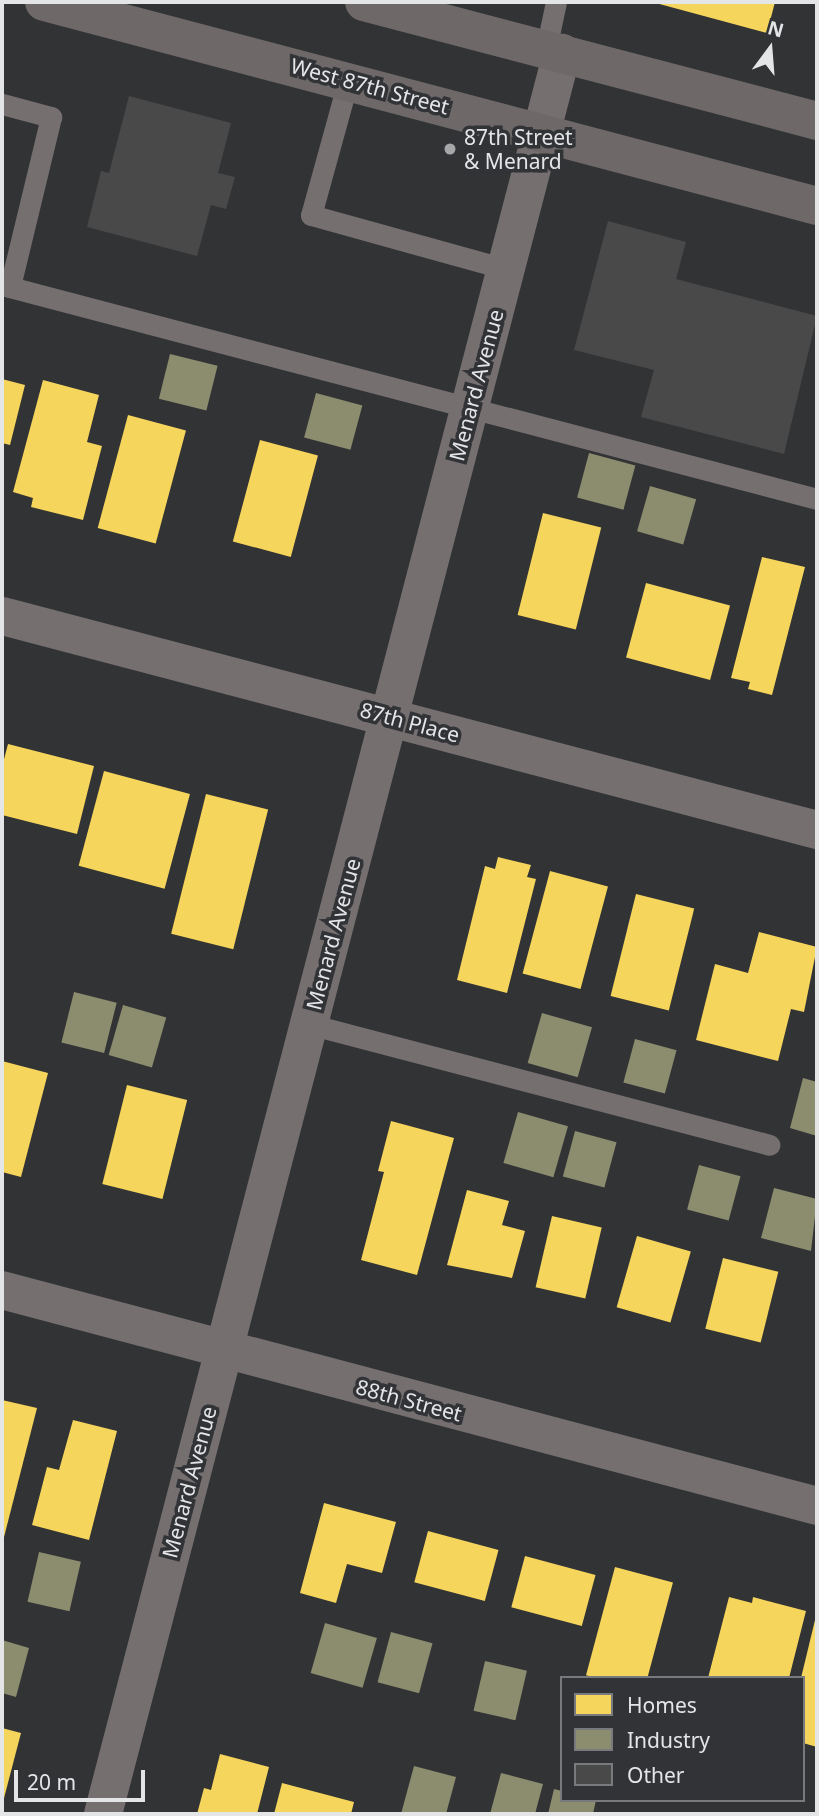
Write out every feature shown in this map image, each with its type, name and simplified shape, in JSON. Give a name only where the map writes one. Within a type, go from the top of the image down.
[{"type":"main road","name":"West 87th Street","points":[[44,2],[542,131],[817,206]]},
{"type":"main road","points":[[364,2],[817,121]]},
{"type":"street","name":"Menard Avenue","points":[[103,1814],[542,131],[554,51]]},
{"type":"street","name":"87th Place","points":[[2,616],[817,830]]},
{"type":"street","name":"88th Street","points":[[2,1290],[817,1506]]},
{"type":"lane","points":[[554,51],[556,2]]},
{"type":"lane","points":[[348,80],[311,215],[506,269]]},
{"type":"lane","points":[[2,104],[51,117],[6,286],[817,499]]},
{"type":"lane","points":[[309,1024],[769,1145]]},
{"type":"building: Homes","points":[[652,2],[775,2],[767,33]]},
{"type":"building: Homes","points":[[2,379],[25,385],[10,445],[2,443]]},
{"type":"building: Homes","points":[[43,380],[99,395],[87,442],[102,446],[83,520],[31,507],[33,498],[13,492]]},
{"type":"building: Homes","points":[[128,415],[186,431],[156,544],[98,528]]},
{"type":"building: Homes","points":[[260,440],[318,456],[291,557],[233,541]]},
{"type":"building: Homes","points":[[543,513],[601,528],[576,629],[518,615]]},
{"type":"building: Homes","points":[[762,557],[805,567],[772,695],[748,689],[750,682],[731,678]]},
{"type":"building: Homes","points":[[646,583],[730,606],[710,680],[626,657]]},
{"type":"building: Homes","points":[[8,744],[94,766],[77,834],[2,815],[2,767]]},
{"type":"building: Homes","points":[[104,771],[190,794],[165,889],[79,866]]},
{"type":"building: Homes","points":[[206,794],[268,809],[233,949],[171,934]]},
{"type":"building: Homes","points":[[498,857],[531,865],[527,877],[536,879],[507,993],[457,980],[485,866],[495,869]]},
{"type":"building: Homes","points":[[550,871],[608,887],[581,989],[523,973]]},
{"type":"building: Homes","points":[[636,894],[694,909],[669,1010],[611,996]]},
{"type":"building: Homes","points":[[759,932],[817,947],[804,1012],[791,1009],[778,1061],[696,1040],[715,964],[748,973]]},
{"type":"building: Homes","points":[[2,1061],[48,1073],[21,1177],[2,1172]]},
{"type":"building: Homes","points":[[127,1085],[187,1100],[162,1199],[102,1184]]},
{"type":"building: Homes","points":[[391,1121],[454,1138],[417,1275],[361,1260],[384,1172],[378,1171]]},
{"type":"building: Homes","points":[[467,1190],[509,1201],[502,1225],[525,1231],[512,1278],[447,1265]]},
{"type":"building: Homes","points":[[552,1216],[602,1227],[585,1299],[536,1287]]},
{"type":"building: Homes","points":[[637,1236],[691,1251],[670,1323],[617,1307]]},
{"type":"building: Homes","points":[[723,1258],[778,1272],[761,1343],[705,1329]]},
{"type":"building: Homes","points":[[2,1400],[37,1408],[3,1541],[2,1541]]},
{"type":"building: Homes","points":[[73,1420],[117,1431],[89,1540],[32,1525],[47,1467],[59,1470]]},
{"type":"building: Homes","points":[[324,1503],[396,1522],[382,1573],[347,1564],[336,1603],[300,1593]]},
{"type":"building: Homes","points":[[428,1531],[499,1550],[485,1601],[414,1582]]},
{"type":"building: Homes","points":[[525,1556],[596,1575],[582,1626],[511,1607]]},
{"type":"building: Homes","points":[[615,1567],[673,1583],[648,1676],[586,1675]]},
{"type":"building: Homes","points":[[729,1597],[752,1603],[753,1597],[806,1611],[790,1676],[709,1676]]},
{"type":"building: Homes","points":[[815,1620],[817,1747],[805,1744],[805,1676],[801,1676]]},
{"type":"building: Homes","points":[[2,1728],[21,1733],[3,1802],[2,1802]]},
{"type":"building: Homes","points":[[220,1754],[269,1767],[257,1814],[197,1814],[204,1788],[211,1790]]},
{"type":"building: Homes","points":[[282,1783],[354,1802],[351,1814],[274,1814]]},
{"type":"building: Industry","points":[[170,354],[218,366],[206,410],[159,399]]},
{"type":"building: Industry","points":[[316,393],[362,405],[350,450],[304,437]]},
{"type":"building: Industry","points":[[589,453],[635,465],[623,510],[577,497]]},
{"type":"building: Industry","points":[[650,486],[696,499],[683,544],[637,531]]},
{"type":"building: Industry","points":[[74,992],[117,1003],[104,1053],[61,1042]]},
{"type":"building: Industry","points":[[123,1005],[166,1017],[152,1067],[109,1055]]},
{"type":"building: Industry","points":[[542,1013],[592,1027],[578,1077],[528,1063]]},
{"type":"building: Industry","points":[[635,1039],[677,1050],[665,1094],[623,1082]]},
{"type":"building: Industry","points":[[803,1078],[817,1082],[817,1136],[790,1128]]},
{"type":"building: Industry","points":[[518,1112],[568,1126],[553,1177],[503,1163]]},
{"type":"building: Industry","points":[[575,1131],[617,1142],[604,1188],[563,1176]]},
{"type":"building: Industry","points":[[699,1165],[741,1176],[729,1221],[687,1209]]},
{"type":"building: Industry","points":[[774,1188],[817,1199],[811,1251],[761,1238]]},
{"type":"building: Industry","points":[[39,1552],[81,1562],[69,1611],[28,1602]]},
{"type":"building: Industry","points":[[325,1623],[377,1638],[363,1688],[311,1673]]},
{"type":"building: Industry","points":[[391,1632],[433,1643],[419,1693],[378,1682]]},
{"type":"building: Industry","points":[[2,1640],[29,1648],[16,1697],[2,1693]]},
{"type":"building: Industry","points":[[485,1661],[527,1671],[515,1720],[474,1711]]},
{"type":"building: Industry","points":[[414,1766],[456,1777],[446,1814],[401,1814]]},
{"type":"building: Industry","points":[[501,1773],[543,1784],[535,1814],[490,1814]]},
{"type":"building: Industry","points":[[554,1789],[560,1790],[560,1802],[596,1802],[593,1814],[548,1814]]},
{"type":"building: Other","points":[[129,96],[231,123],[218,173],[235,177],[226,209],[211,205],[197,256],[87,227],[101,171],[109,173]]},
{"type":"building: Other","points":[[608,221],[686,242],[676,279],[817,316],[784,454],[641,417],[654,370],[574,350]]},
{"type":"place","name":"87th Street & Menard","points":[[450,149]]}]
